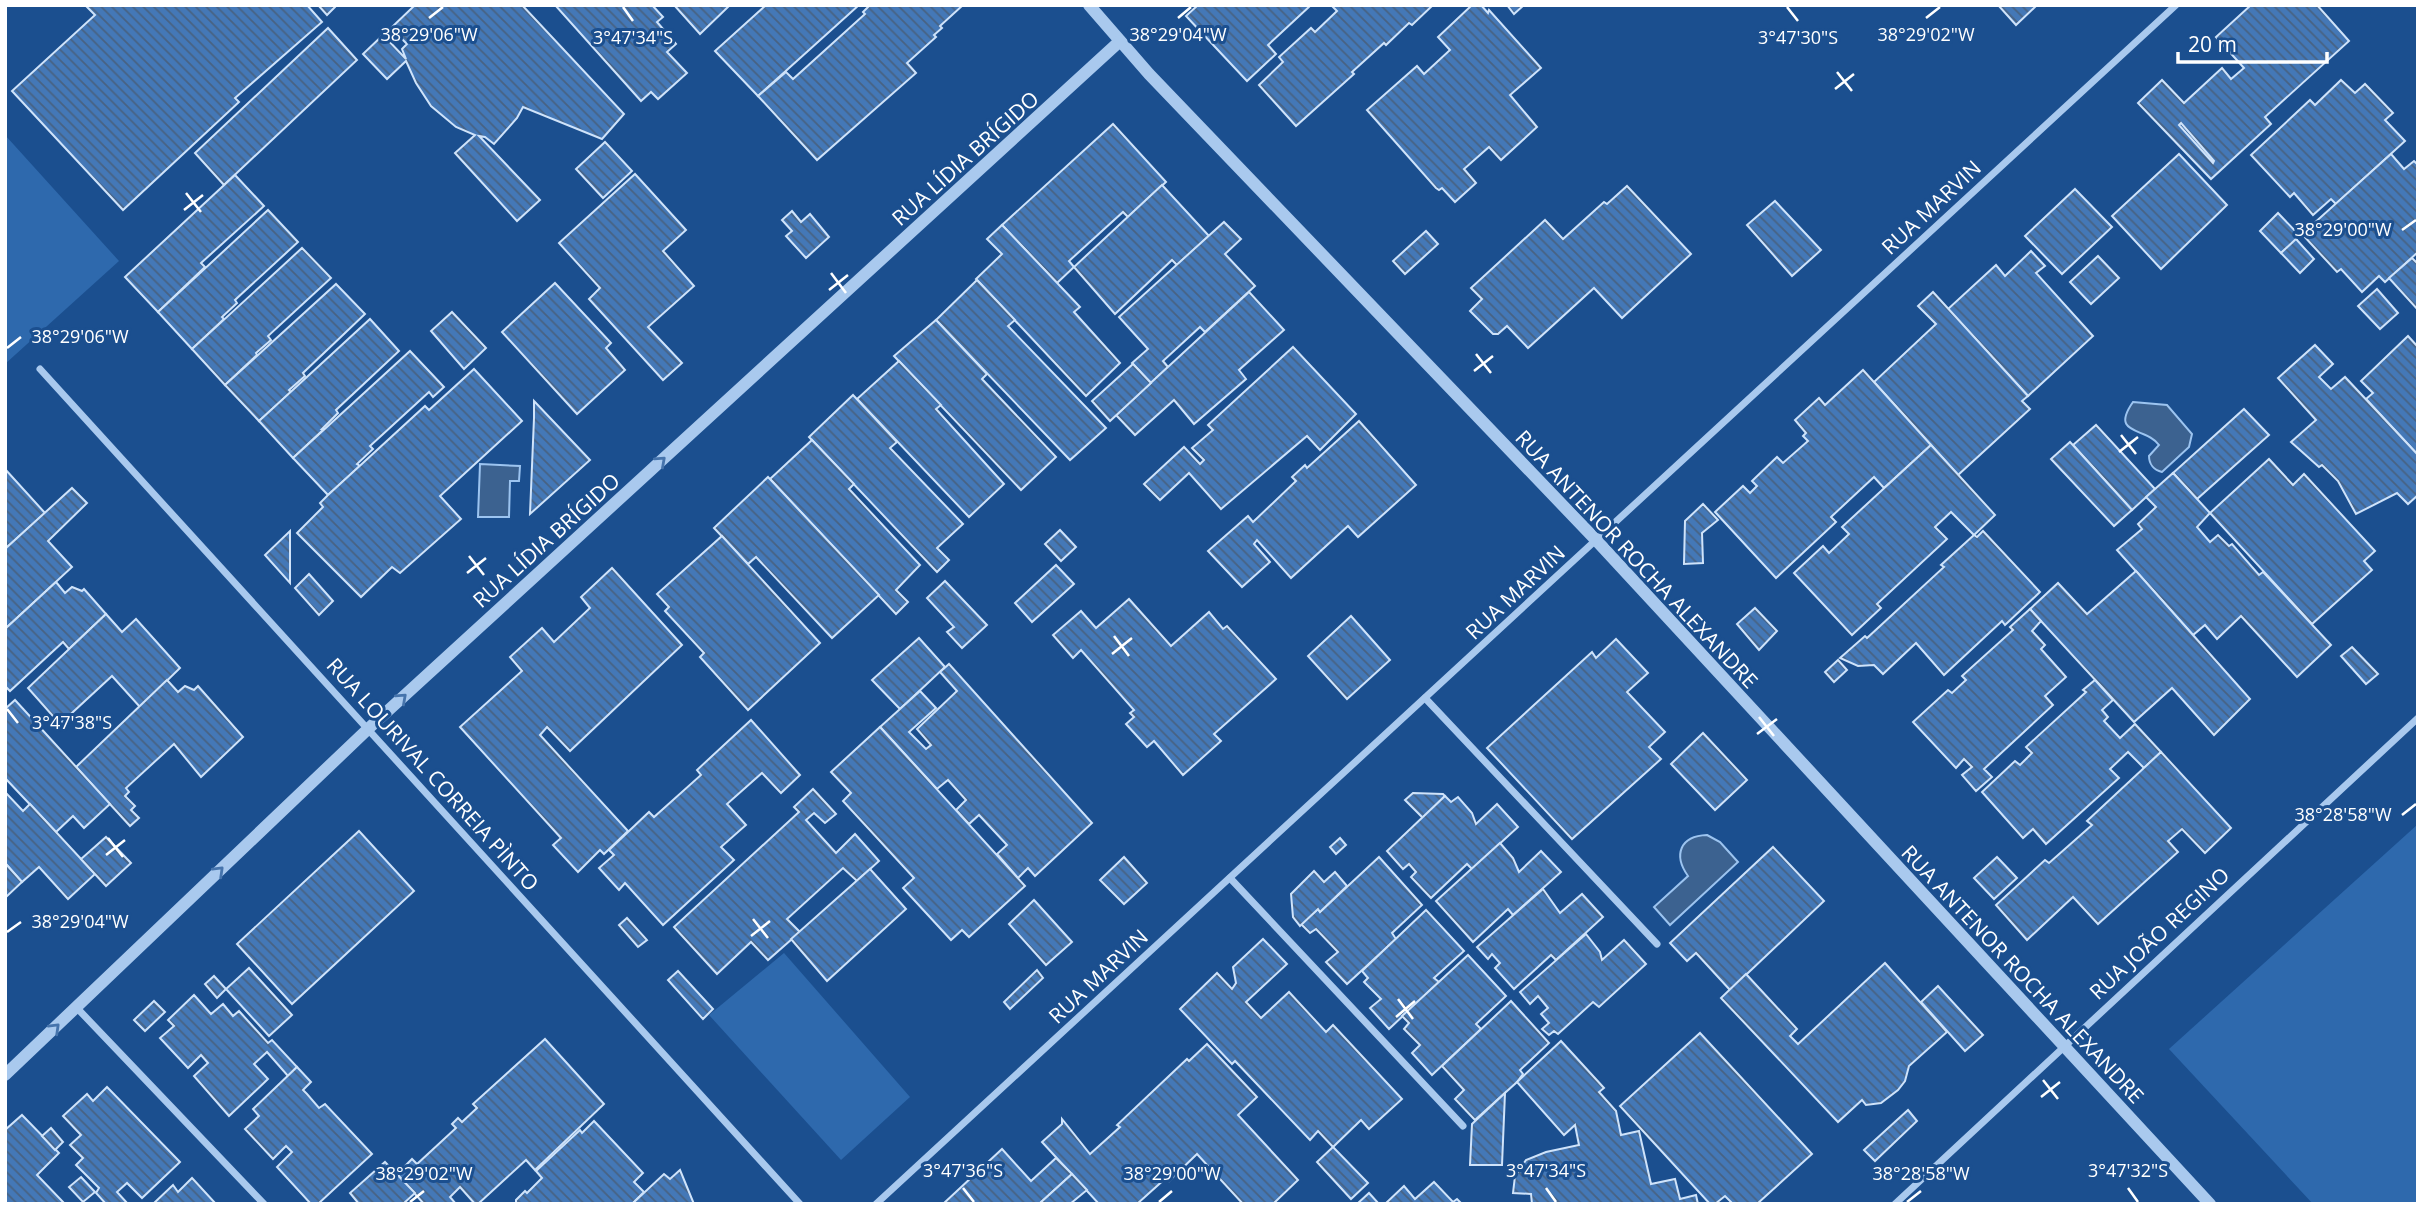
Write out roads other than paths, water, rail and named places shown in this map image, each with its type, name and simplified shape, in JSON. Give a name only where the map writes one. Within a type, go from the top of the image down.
[{"type":"street","name":"RUA ANTENOR ROCHA ALEXANDRE","points":[[1089,5],[1149,75],[1597,540],[2210,1204]]},
{"type":"street","name":"RUA MARVIN","points":[[876,1204],[2176,5]]},
{"type":"street","name":"RUA LÍDIA BRÍGIDO","points":[[5,1075],[369,728],[1120,41]]},
{"type":"street","name":"RUA LOURIVAL CORREIA PÌNTO","points":[[40,369],[800,1204]]},
{"type":"street","points":[[1425,698],[1657,944]]},
{"type":"street","name":"RUA JOÃO REGINO","points":[[1895,1204],[2418,719]]},
{"type":"street","points":[[1230,878],[1463,1126]]},
{"type":"street","points":[[76,1007],[264,1204]]}]
